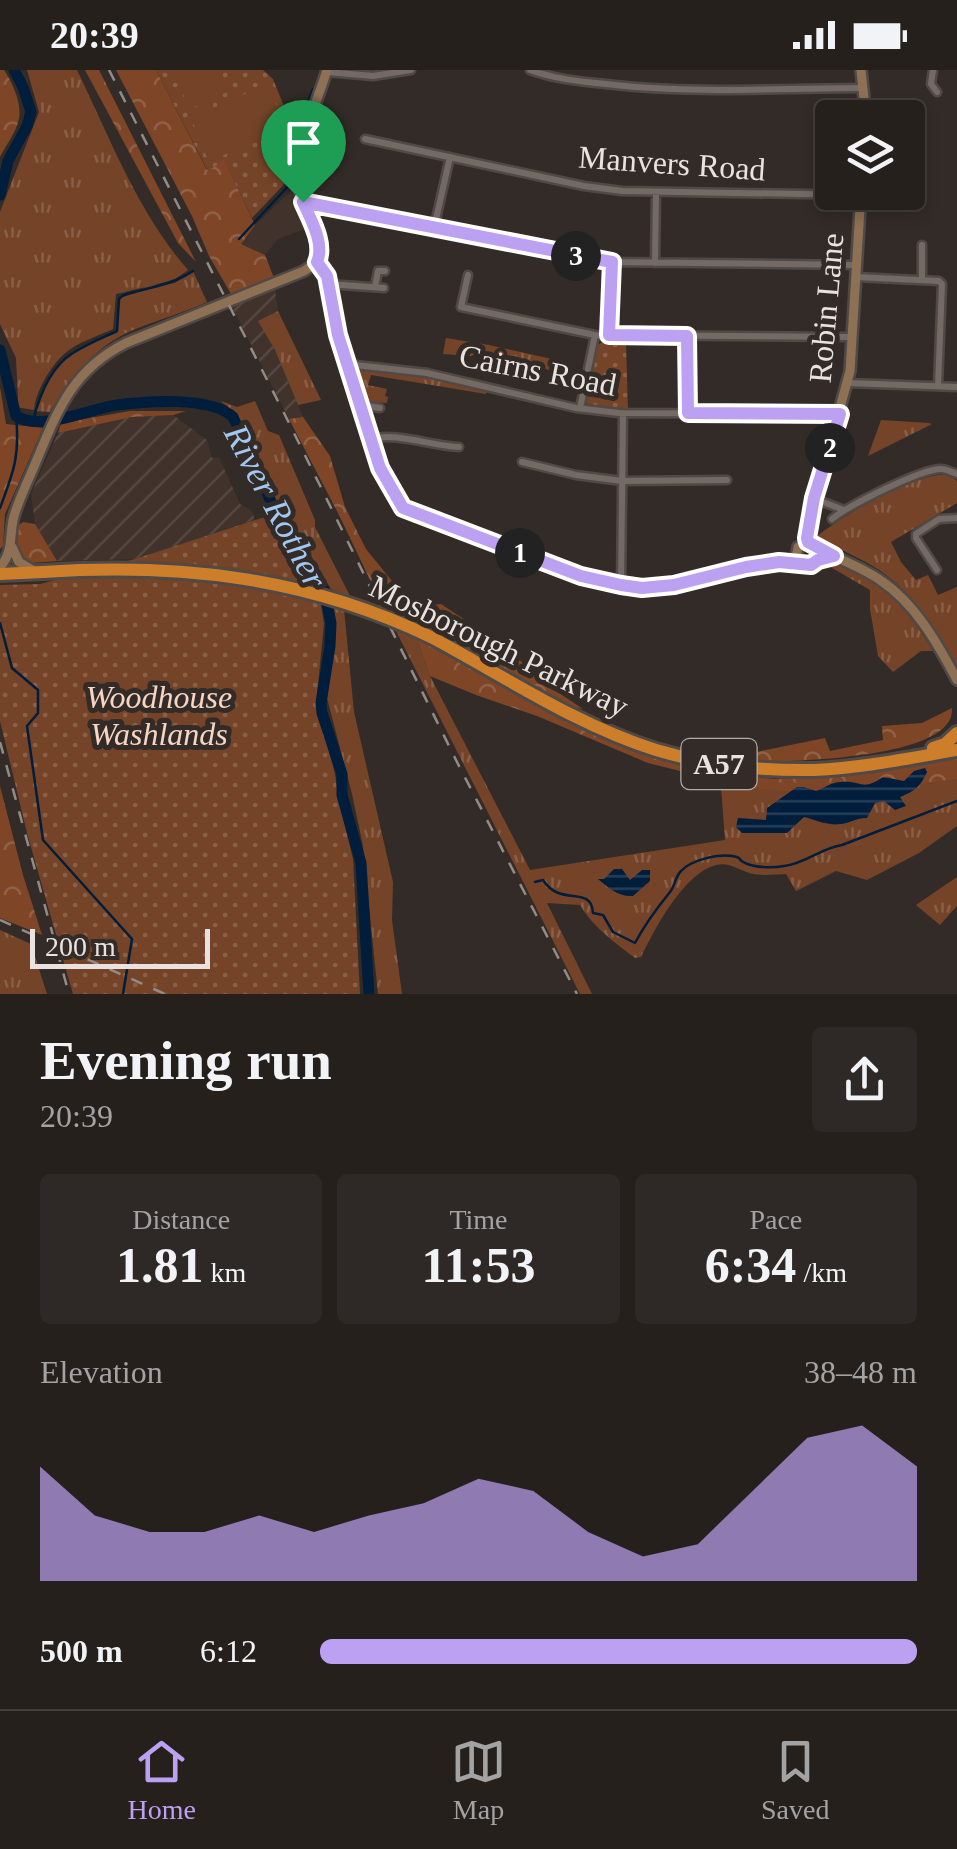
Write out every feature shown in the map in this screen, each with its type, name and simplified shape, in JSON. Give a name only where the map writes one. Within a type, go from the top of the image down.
[{"type":"highway","name":"Mosborough Parkway","points":[[0,571],[182,572],[284,584],[386,617],[431,637],[593,724],[656,750],[733,766],[788,770],[851,767],[957,750]]},
{"type":"highway","name":"Mosborough Parkway","points":[[912,757],[945,744],[957,733]]},
{"type":"street","points":[[0,571],[7,558],[18,502],[66,394],[83,374],[114,349],[304,271],[317,262],[320,247],[303,202],[299,168],[302,146],[327,71],[411,70]]},
{"type":"street","points":[[530,70],[636,87],[722,91],[864,88]]},
{"type":"street","points":[[861,70],[865,100]]},
{"type":"street","points":[[933,70],[930,84],[937,92]]},
{"type":"street","name":"Manvers Road","points":[[365,139],[622,191],[815,194]]},
{"type":"street","points":[[434,228],[450,157]]},
{"type":"street","points":[[655,263],[656,193]]},
{"type":"street","points":[[303,202],[612,262],[856,271],[938,281],[942,284],[938,386]]},
{"type":"street","name":"Robin Lane","points":[[818,560],[808,524],[848,383],[859,210]]},
{"type":"street","points":[[922,244],[922,280]]},
{"type":"street","points":[[317,262],[326,273],[332,312],[380,468],[403,508],[581,576],[642,588],[799,559],[811,565],[834,556]]},
{"type":"street","points":[[609,335],[612,262]]},
{"type":"street","points":[[374,287],[378,271],[385,271]]},
{"type":"street","points":[[468,275],[461,307],[595,335],[853,337]]},
{"type":"street","points":[[328,284],[384,288]]},
{"type":"street","points":[[580,408],[595,335]]},
{"type":"street","points":[[687,336],[688,413]]},
{"type":"street","name":"Cairns Road","points":[[347,364],[437,376],[623,414],[840,414]]},
{"type":"street","points":[[848,383],[957,387]]},
{"type":"street","points":[[360,406],[380,408]]},
{"type":"street","points":[[621,585],[623,414]]},
{"type":"street","points":[[372,438],[390,436],[459,447]]},
{"type":"street","points":[[522,462],[622,481],[727,480]]},
{"type":"street","points":[[832,519],[920,474],[943,468],[957,474]]},
{"type":"street","points":[[814,498],[844,510]]},
{"type":"street","points":[[937,570],[912,538],[939,519],[957,518]]},
{"type":"street","points":[[11,540],[18,562],[43,572]]},
{"type":"street","points":[[799,559],[798,547],[813,545],[884,582],[906,603],[936,643],[957,680]]},
{"type":"shaded area","points":[[296,186],[308,228],[278,239],[265,255],[240,244],[255,225]]},
{"type":"shaded area","points":[[275,290],[278,311],[259,321],[303,417],[289,419],[231,305]]},
{"type":"shaded area","points":[[173,415],[207,440],[212,458],[219,457],[240,504],[252,511],[255,520],[135,559],[57,561],[35,524],[31,494],[58,433],[132,417]]},
{"type":"green space","points":[[0,70],[4,70],[13,87],[20,112],[0,157]]},
{"type":"green space","points":[[27,70],[77,70],[140,200],[188,270],[175,279],[151,286],[175,283],[193,271],[207,302],[133,330],[107,345],[75,375],[50,412],[36,411],[40,395],[54,372],[76,350],[117,331],[119,299],[146,287],[116,294],[113,329],[63,355],[44,381],[34,410],[16,407],[16,358],[0,324],[0,212],[39,112]]},
{"type":"green space","points":[[85,70],[99,70],[196,262],[178,243]]},
{"type":"green space","points":[[116,70],[156,70],[207,170],[224,159],[255,225],[241,244],[265,255],[274,278],[231,294]]},
{"type":"green space","points":[[156,70],[263,70],[273,79],[293,129],[288,180],[252,218],[224,160],[208,171]]},
{"type":"green space","points":[[172,70],[217,70],[227,92],[190,109]]},
{"type":"green space","points":[[267,84],[286,126],[209,162],[191,118]]},
{"type":"green space","points":[[278,311],[321,400],[298,405],[258,321]]},
{"type":"green space","points":[[446,338],[561,361],[559,374],[481,350],[471,356],[443,354]]},
{"type":"green space","points":[[626,342],[628,410],[585,401],[598,345]]},
{"type":"green space","points":[[359,370],[407,374],[487,390],[486,394],[371,375],[368,385],[387,389],[388,397],[387,403],[368,401],[374,405],[374,413],[367,412]]},
{"type":"green space","points":[[0,387],[6,424],[43,428],[5,514],[0,549]]},
{"type":"green space","points":[[221,401],[237,407],[255,401],[268,431],[279,435],[315,527],[351,598],[331,589],[310,554],[293,538],[238,416]]},
{"type":"green space","points":[[130,411],[186,411],[132,417],[58,433],[61,423]]},
{"type":"green space","points":[[303,417],[330,456],[345,507],[366,549],[396,586],[389,593],[397,614],[384,609],[289,419]]},
{"type":"green space","points":[[881,420],[929,423],[932,424],[868,456]]},
{"type":"green space","points":[[939,475],[957,481],[957,503],[891,542],[916,580],[928,575],[938,595],[957,587],[957,668],[924,614],[904,590],[879,570],[817,536],[892,491]]},
{"type":"green space","name":"Woodhouse Washlands","points":[[271,515],[321,605],[324,624],[316,704],[353,859],[360,994],[73,994],[0,721],[0,585],[40,584],[135,559]]},
{"type":"green space","points":[[23,522],[35,524],[57,561],[31,563],[18,554],[17,534]]},
{"type":"green space","points":[[832,563],[878,584],[914,622],[933,651],[921,651],[893,672],[878,656],[870,590],[827,565]]},
{"type":"green space","points":[[441,604],[507,648],[544,683],[583,709],[415,621],[419,609]]},
{"type":"green space","points":[[334,606],[344,609],[354,712],[393,882],[392,920],[402,994],[378,994],[363,846],[327,698],[336,634]]},
{"type":"green space","points":[[395,629],[416,637],[430,676],[530,870],[725,840],[720,773],[774,779],[852,776],[957,757],[957,826],[919,853],[867,880],[836,871],[796,891],[786,874],[758,875],[726,864],[716,865],[704,870],[682,890],[641,957],[635,958],[612,940],[580,905],[547,903],[592,994],[580,994]]},
{"type":"green space","points":[[416,637],[588,730],[679,764],[726,775],[798,779],[867,773],[957,757],[957,779],[889,787],[721,791],[720,781],[648,763],[430,676]]},
{"type":"green space","points":[[952,708],[945,726],[925,740],[894,749],[858,756],[785,761],[740,762],[732,757],[825,738],[830,751],[883,740],[882,726],[922,723]]},
{"type":"green space","points":[[0,786],[23,875],[42,935],[0,918]]},
{"type":"green space","points":[[957,877],[957,906],[940,925],[916,905]]},
{"type":"green space","points":[[0,930],[31,944],[47,994],[0,994]]},
{"type":"water","points":[[925,768],[927,772],[919,785],[900,797],[906,806],[895,810],[884,801],[875,803],[867,818],[844,823],[804,817],[787,833],[742,833],[736,827],[738,818],[766,820],[767,808],[797,787],[816,791],[837,782],[866,785],[883,777],[904,781],[914,771]]},
{"type":"water","points":[[614,869],[622,869],[630,880],[642,870],[650,870],[650,881],[633,896],[623,895],[598,879],[604,879]]},
{"type":"waterway","name":"River Rother","points":[[0,195],[8,161],[31,112],[14,70]]},
{"type":"waterway","points":[[239,239],[292,182],[294,139],[313,89]]},
{"type":"waterway","points":[[33,421],[42,393],[58,366],[78,350],[117,331],[122,296],[193,271]]},
{"type":"waterway","name":"River Rother","points":[[0,350],[16,416],[27,420],[52,421],[117,405],[161,402],[210,406],[233,417],[290,544],[324,590],[331,623],[322,713],[342,774],[342,795],[361,863],[369,994]]},
{"type":"waterway","points":[[0,508],[15,463],[16,416]]},
{"type":"waterway","points":[[0,623],[12,668],[38,690],[38,713],[27,726],[43,840],[132,939],[123,994]]},
{"type":"waterway","points":[[535,882],[543,880],[558,893],[587,900],[593,913],[603,915],[613,932],[635,943],[672,890],[679,873],[691,864],[726,856],[759,867],[792,865],[957,801]]},
{"type":"railway","points":[[109,70],[577,994]]},
{"type":"railway","points":[[0,742],[69,994]]},
{"type":"railway","points":[[0,920],[165,994]]},
{"type":"route","points":[[303,202],[612,262],[609,335],[687,336],[688,413],[840,414],[814,498],[807,538],[834,556],[807,566],[779,562],[674,585],[642,588],[581,576],[403,508],[380,468],[338,335],[327,276],[317,262],[320,247],[303,202]]}]
